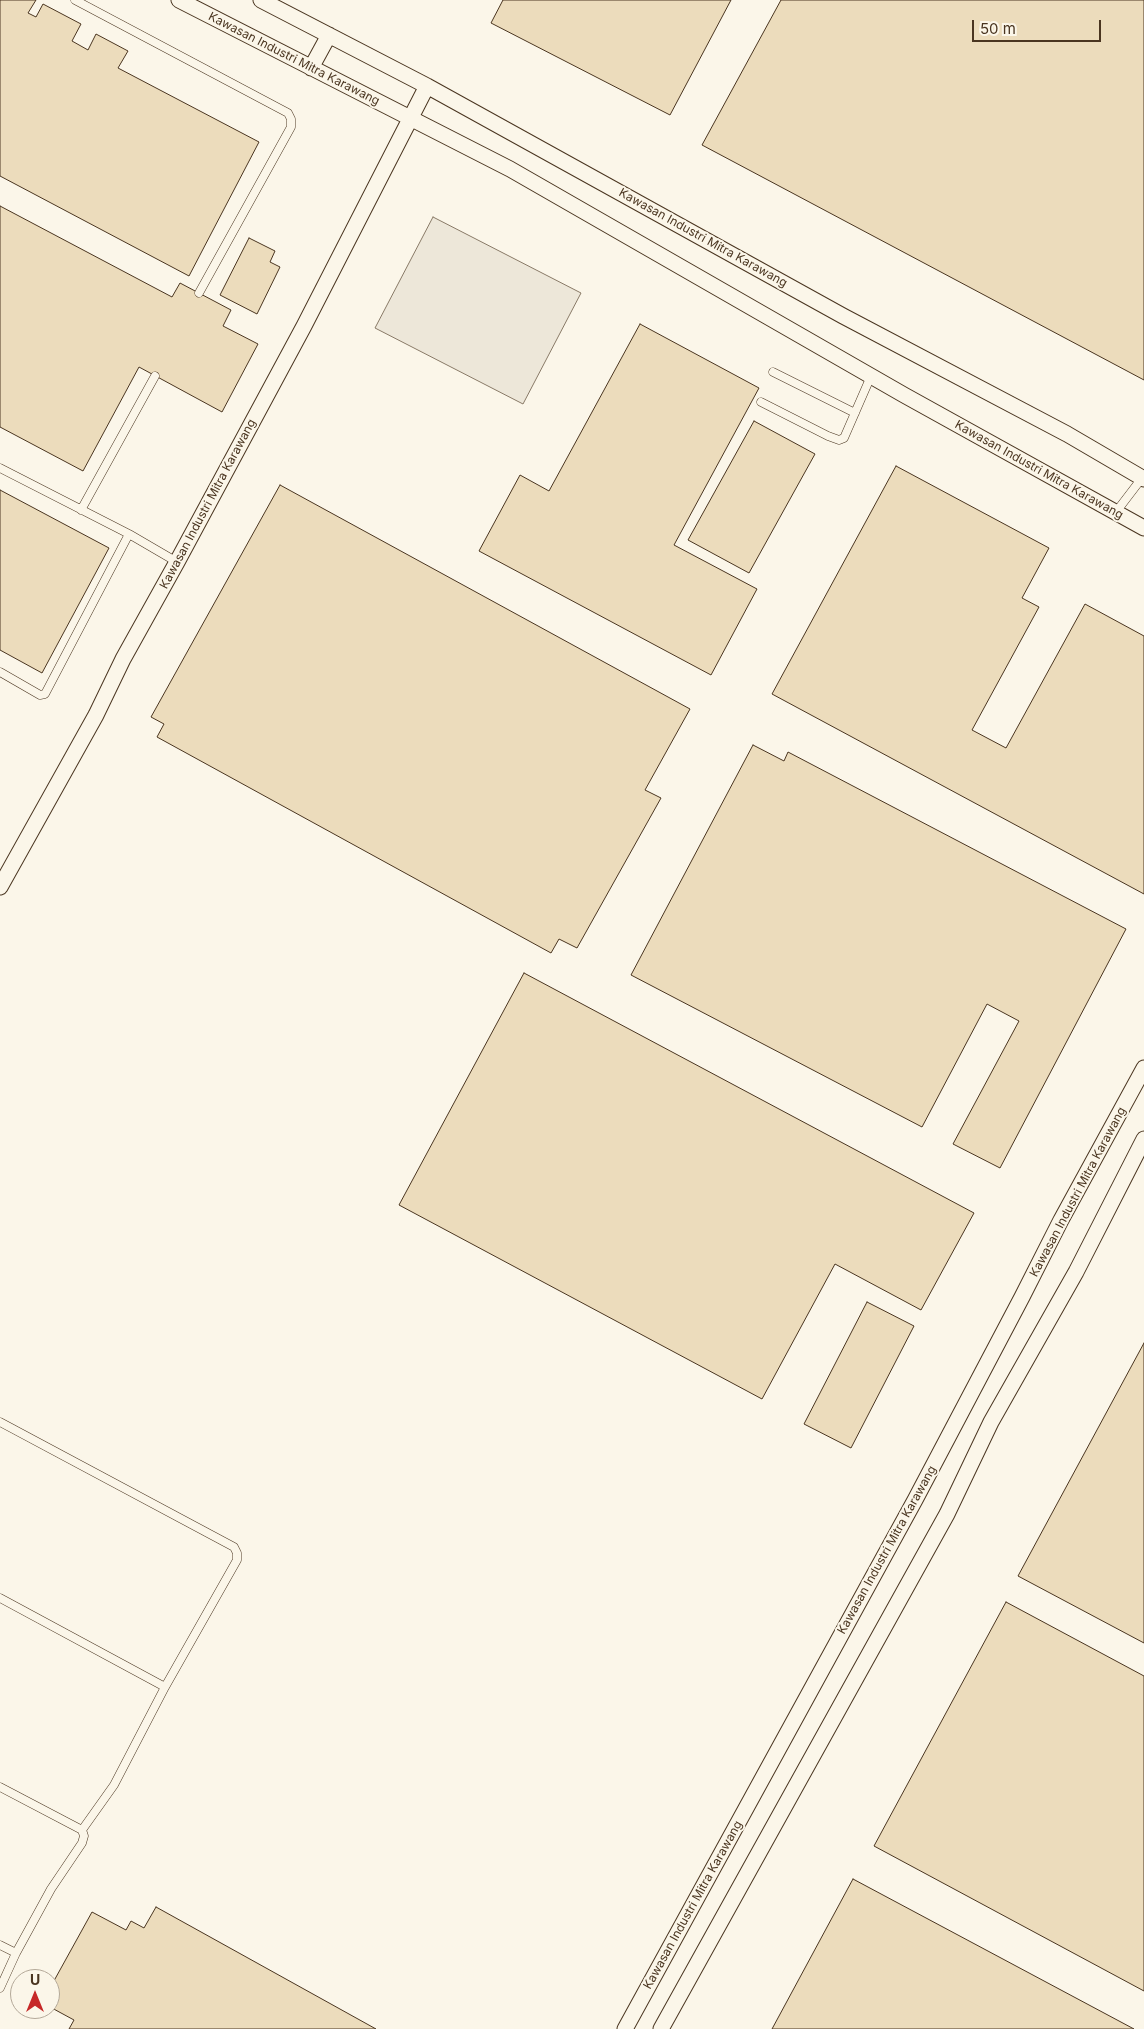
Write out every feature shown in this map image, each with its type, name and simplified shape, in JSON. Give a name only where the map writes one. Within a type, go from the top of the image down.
[{"type":"street","name":"Kawasan Industri Mitra Karawang","points":[[179,0],[510,169],[870,376],[1144,528]]},
{"type":"street","name":"Kawasan Industri Mitra Karawang","points":[[261,0],[427,86],[843,316],[1067,434],[1143,478]]},
{"type":"street","points":[[311,68],[329,35]]},
{"type":"street","points":[[410,119],[427,86]]},
{"type":"street","name":"Kawasan Industri Mitra Karawang","points":[[0,887],[96,715],[123,659],[178,562],[304,326],[410,119]]},
{"type":"street","name":"Kawasan Industri Mitra Karawang","points":[[625,2029],[915,1500],[1061,1220],[1144,1068]]},
{"type":"street","points":[[661,2029],[947,1514],[991,1422],[1076,1272],[1144,1140]]},
{"type":"lane","points":[[75,0],[288,113],[291,119],[291,127],[199,293]]},
{"type":"lane","points":[[773,372],[855,413]]},
{"type":"lane","points":[[81,510],[155,376]]},
{"type":"lane","points":[[761,402],[839,440],[844,438],[870,376]]},
{"type":"lane","points":[[0,468],[178,562]]},
{"type":"lane","points":[[1116,512],[1143,478]]},
{"type":"lane","points":[[0,672],[40,694],[46,694],[128,534]]},
{"type":"lane","points":[[0,1422],[234,1547],[238,1553],[237,1560],[165,1687],[114,1785],[82,1830]]},
{"type":"lane","points":[[0,1598],[165,1687]]},
{"type":"lane","points":[[0,1787],[82,1830],[84,1836],[82,1843],[52,1889],[16,1953],[0,1988]]},
{"type":"lane","points":[[0,1945],[16,1953]]},
{"type":"shaded area","points":[[433,217],[581,293],[523,404],[375,328]]},
{"type":"building","points":[[0,0],[36,0],[28,13],[36,17],[43,4],[81,24],[72,41],[88,50],[96,34],[128,51],[118,68],[259,142],[189,276],[0,176]]},
{"type":"building","points":[[503,0],[731,0],[670,115],[491,23]]},
{"type":"building","points":[[781,0],[1144,0],[1144,380],[702,145]]},
{"type":"building","points":[[0,206],[172,297],[180,283],[231,310],[223,326],[258,344],[222,412],[139,367],[83,471],[0,427]]},
{"type":"building","points":[[249,238],[275,251],[270,262],[280,267],[257,314],[220,295]]},
{"type":"building","points":[[640,324],[759,388],[674,545],[757,589],[711,675],[479,551],[520,475],[549,491]]},
{"type":"building","points":[[754,421],[815,454],[749,573],[688,540]]},
{"type":"building","points":[[896,466],[1049,548],[1022,598],[1039,607],[972,730],[1006,748],[1085,604],[1144,636],[1144,894],[772,694]]},
{"type":"building","points":[[280,485],[690,709],[645,790],[661,798],[577,948],[559,939],[551,953],[157,737],[164,724],[151,717]]},
{"type":"building","points":[[0,490],[109,548],[42,673],[0,650]]},
{"type":"building","points":[[753,745],[784,761],[788,752],[1126,929],[1000,1168],[953,1144],[1019,1021],[987,1004],[922,1127],[631,975]]},
{"type":"building","points":[[524,973],[974,1213],[921,1310],[835,1264],[762,1399],[399,1205]]},
{"type":"building","points":[[867,1302],[914,1326],[851,1448],[804,1424]]},
{"type":"building","points":[[1144,1343],[1144,1643],[1018,1576]]},
{"type":"building","points":[[1006,1602],[1144,1676],[1144,1991],[874,1846]]},
{"type":"building","points":[[853,1879],[1134,2029],[772,2029]]},
{"type":"building","points":[[156,1907],[376,2029],[69,2029],[74,2020],[60,2012],[60,1970],[92,1912],[126,1930],[131,1921],[144,1928]]}]
